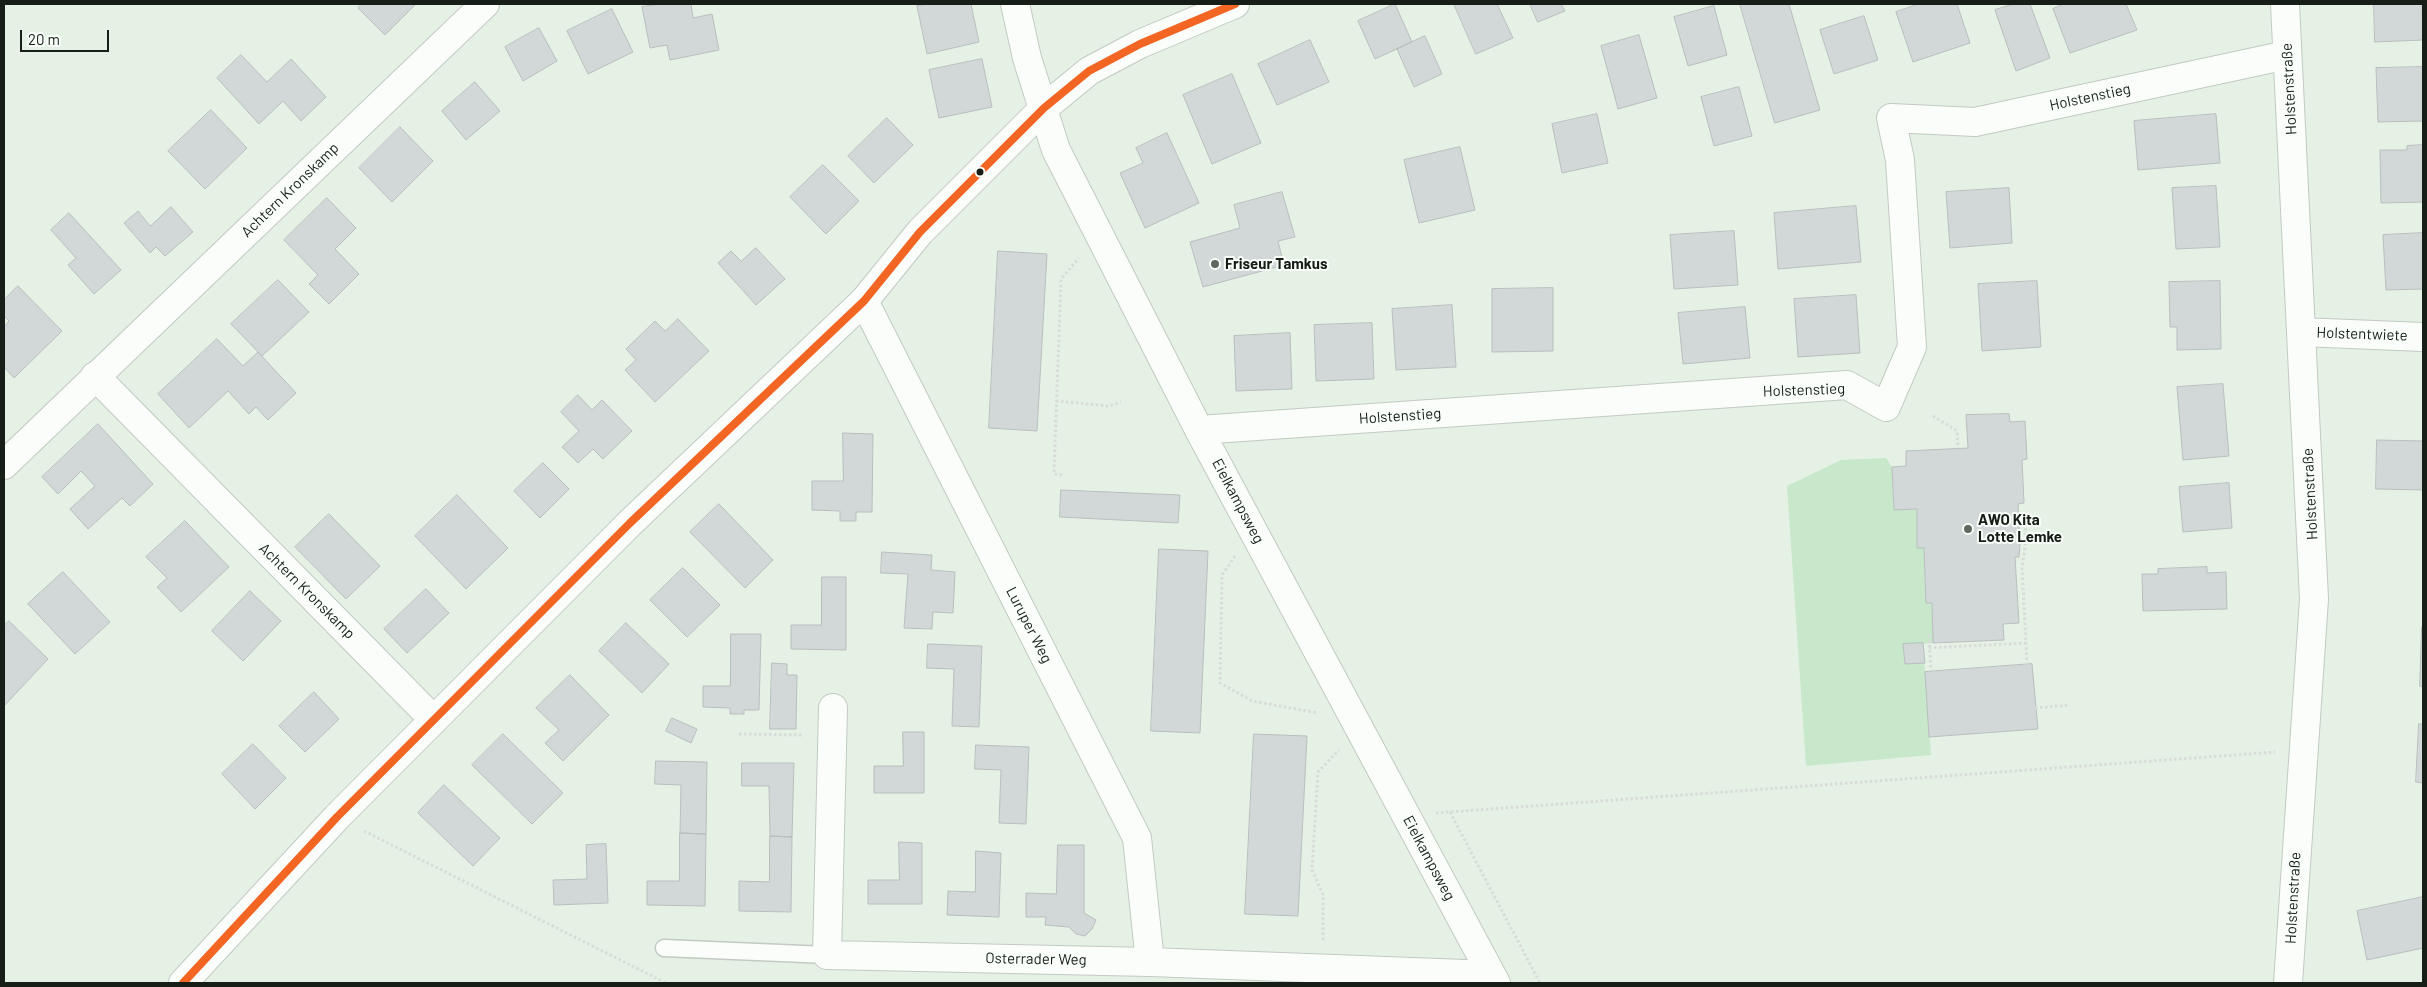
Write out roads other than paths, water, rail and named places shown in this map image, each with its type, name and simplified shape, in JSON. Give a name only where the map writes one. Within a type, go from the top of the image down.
[{"type":"street","name":"Achtern Kronskamp","points":[[4,464],[485,4]]},
{"type":"street","name":"Eielkampsweg","points":[[1016,4],[1027,58],[1056,150],[1199,430],[1493,979]]},
{"type":"street","points":[[183,983],[337,817],[630,523],[864,301],[920,232],[1044,108],[1089,71],[1140,44],[1235,4]]},
{"type":"street","name":"Holstenstraße","points":[[2285,4],[2314,599],[2302,750],[2288,983]]},
{"type":"street","name":"Holstenstieg","points":[[1199,430],[1847,385],[1886,407],[1912,347],[1900,160],[1891,118],[1975,122],[2287,55]]},
{"type":"street","name":"Luruper Weg","points":[[864,301],[1137,838],[1150,962]]},
{"type":"street","name":"Holstentwiete","points":[[2301,332],[2423,337]]},
{"type":"street","name":"Achtern Kronskamp","points":[[95,376],[434,720]]},
{"type":"street","points":[[827,955],[833,708]]},
{"type":"street","name":"Osterrader Weg","points":[[827,955],[1150,962],[1266,975],[1323,968],[1493,979]]},
{"type":"lane","points":[[664,948],[827,955]]},
{"type":"place","name":"Friseur Tamkus","points":[[1215,264]]},
{"type":"place","name":"AWO Kita Lotte Lemke","points":[[1968,529]]}]
